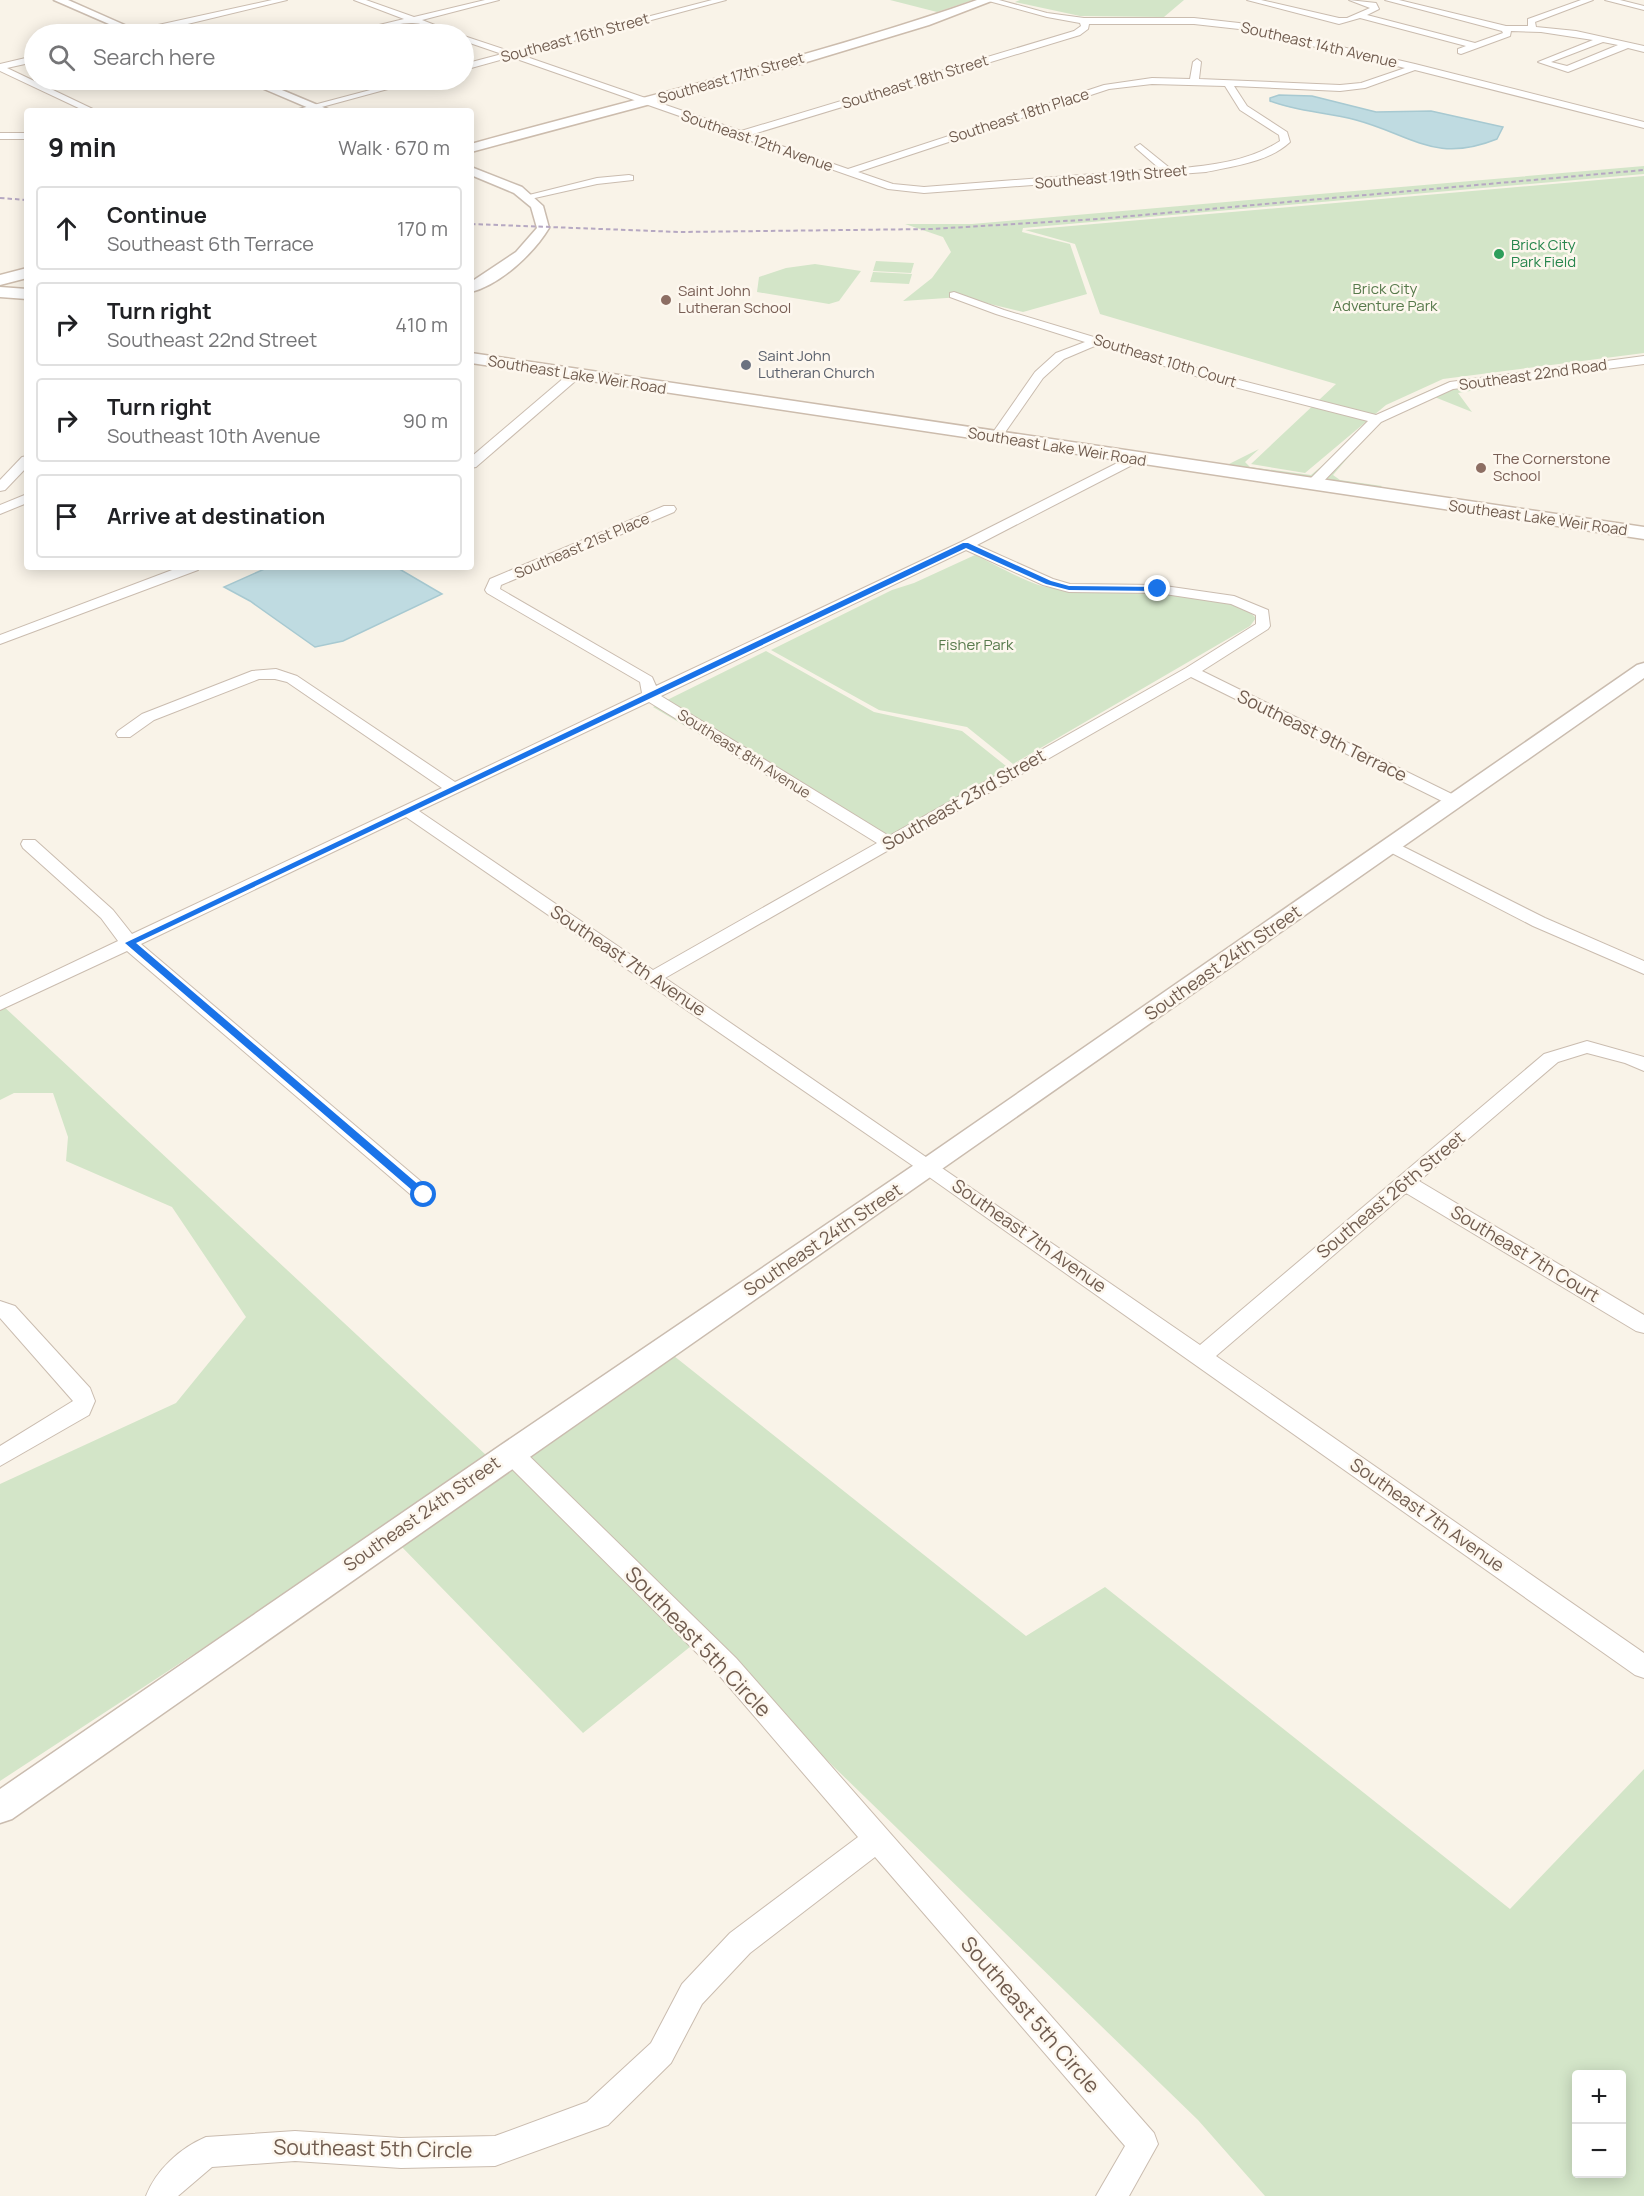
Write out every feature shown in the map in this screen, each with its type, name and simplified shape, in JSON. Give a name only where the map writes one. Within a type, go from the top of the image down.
[{"type":"main road","name":"Southeast 17th Street","points":[[474,147],[645,102],[906,28],[989,0]]},
{"type":"main road","points":[[0,280],[24,274]]},
{"type":"main road","points":[[0,292],[24,294]]},
{"type":"main road","name":"Southeast Lake Weir Road","points":[[474,358],[1134,459],[1644,533]]},
{"type":"street","points":[[59,0],[116,24]]},
{"type":"street","points":[[175,24],[283,0]]},
{"type":"street","points":[[358,0],[425,24]]},
{"type":"street","points":[[396,24],[495,0]]},
{"type":"street","name":"Southeast 16th Street","points":[[474,64],[722,0]]},
{"type":"street","name":"Southeast 14th Avenue","points":[[989,0],[1047,15],[1084,21],[1216,22],[1415,68],[1644,125]]},
{"type":"street","points":[[1251,0],[1339,21],[1360,16],[1372,11],[1376,6],[1353,0]]},
{"type":"street","points":[[1389,0],[1506,29],[1532,28],[1570,31],[1644,49]]},
{"type":"street","points":[[1532,28],[1531,21],[1589,0]]},
{"type":"street","points":[[1609,0],[1644,8]]},
{"type":"street","points":[[1360,16],[1427,34],[1441,31],[1460,36],[1454,40],[1476,46]]},
{"type":"street","name":"Southeast 18th Street","points":[[739,135],[1077,33],[1085,27],[1084,21]]},
{"type":"street","points":[[1461,51],[1508,34],[1506,29]]},
{"type":"street","points":[[1602,39],[1542,62],[1568,69],[1627,45]]},
{"type":"street","name":"Southeast 12th Avenue","points":[[474,42],[848,172]]},
{"type":"street","points":[[0,67],[24,61]]},
{"type":"street","points":[[1194,82],[1197,62]]},
{"type":"street","points":[[0,67],[24,78]]},
{"type":"street","name":"Southeast 18th Place","points":[[848,172],[1107,87],[1152,81],[1340,88],[1362,86],[1415,68]]},
{"type":"street","name":"Southeast 19th Street","points":[[848,172],[892,186],[924,190],[1206,169],[1234,163],[1275,149],[1286,142],[1284,134],[1238,104],[1229,84]]},
{"type":"street","points":[[48,90],[86,108]]},
{"type":"street","points":[[273,90],[318,108]]},
{"type":"street","points":[[323,108],[384,90]]},
{"type":"street","points":[[0,136],[24,136]]},
{"type":"street","points":[[1140,147],[1169,172]]},
{"type":"street","points":[[474,172],[518,190],[537,206],[543,228],[536,242],[474,286]]},
{"type":"street","points":[[526,197],[597,181],[629,178]]},
{"type":"street","name":"Southeast 10th Court","points":[[954,295],[1000,312],[1219,379],[1377,419]]},
{"type":"street","points":[[995,438],[1038,375],[1060,356],[1098,341]]},
{"type":"street","name":"Southeast 22nd Road","points":[[1312,485],[1377,419],[1450,386],[1644,360]]},
{"type":"street","points":[[474,460],[576,374]]},
{"type":"street","points":[[0,1004],[966,545],[1134,459]]},
{"type":"street","points":[[24,463],[0,488],[24,495]]},
{"type":"street","points":[[0,510],[24,498]]},
{"type":"street","name":"Southeast 21st Place","points":[[495,582],[669,509]]},
{"type":"street","name":"Southeast 23rd Street","points":[[652,978],[1191,671],[1263,626],[1263,613],[1234,600],[1158,589],[1069,588],[1048,582],[966,545]]},
{"type":"street","points":[[0,640],[186,570]]},
{"type":"street","name":"Southeast 8th Avenue","points":[[495,582],[492,590],[647,680],[650,696],[889,843]]},
{"type":"street","name":"Southeast 24th Street","points":[[0,1808],[511,1453],[929,1167],[1644,669]]},
{"type":"street","name":"Southeast 9th Terrace","points":[[1191,671],[1454,801]]},
{"type":"street","points":[[124,734],[148,717],[257,674],[276,674],[292,679],[455,789]]},
{"type":"street","name":"Southeast 7th Avenue","points":[[408,811],[929,1167],[1644,1668]]},
{"type":"street","points":[[29,844],[107,914],[129,943],[424,1195]]},
{"type":"street","points":[[1392,846],[1539,921],[1644,968]]},
{"type":"street","name":"Southeast 26th Street","points":[[1201,1356],[1551,1058],[1587,1047],[1630,1058],[1644,1065]]},
{"type":"street","name":"Southeast 7th Court","points":[[1406,1183],[1644,1325]]},
{"type":"street","points":[[0,1309],[7,1312],[74,1386],[84,1401],[81,1409],[0,1456]]},
{"type":"street","name":"Southeast 5th Circle","points":[[511,1453],[726,1666],[1143,2144],[1111,2196]]},
{"type":"street","name":"Southeast 5th Circle","points":[[161,2196],[168,2183],[206,2152],[295,2146],[401,2153],[495,2151],[597,2114],[661,2053],[692,1994],[740,1943],[877,1839]]},
{"type":"green space","points":[[890,0],[973,0],[937,12]]},
{"type":"green space","points":[[1020,0],[1184,0],[1164,17],[1080,16],[1015,2]]},
{"type":"green space","points":[[1644,166],[1644,174],[1023,228],[1022,232],[1070,244],[1087,294],[1023,312],[961,297],[903,301],[932,278],[951,252],[943,237],[905,224],[972,224]]},
{"type":"green space","name":"Brick City Adventure Park","points":[[1644,176],[1644,353],[1443,379],[1386,405],[1305,473],[1251,464],[1336,384],[1100,314],[1075,244],[1025,230]]},
{"type":"green space","points":[[876,261],[914,263],[911,273],[873,271]]},
{"type":"green space","points":[[815,264],[861,271],[839,301],[829,304],[757,292],[759,277],[786,268]]},
{"type":"green space","points":[[873,272],[912,274],[909,284],[870,282]]},
{"type":"green space","points":[[1644,362],[1458,393],[1472,412],[1437,398],[1427,398],[1392,414],[1369,433],[1333,475],[1340,480],[1382,486],[1375,491],[1221,468],[1259,449],[1245,462],[1250,467],[1311,475],[1392,407],[1448,382]]},
{"type":"green space","name":"Fisher Park","points":[[975,555],[1046,587],[1158,594],[1218,601],[1241,608],[1256,618],[1250,626],[1013,764],[967,727],[879,710],[771,650],[892,590],[914,583]]},
{"type":"green space","points":[[766,651],[874,712],[962,731],[1006,766],[1019,768],[885,844],[653,707]]},
{"type":"green space","points":[[0,1003],[486,1455],[269,1605],[0,1781],[0,1484],[176,1403],[246,1317],[172,1207],[66,1161],[68,1137],[53,1093],[14,1093],[0,1100]]},
{"type":"green space","points":[[674,1356],[1026,1636],[1105,1587],[1510,1909],[1644,1769],[1644,2196],[1265,2196],[1198,2120],[701,1638],[583,1733],[400,1545]]},
{"type":"water","points":[[1279,95],[1312,96],[1376,112],[1431,111],[1503,127],[1497,139],[1457,149],[1440,148],[1356,120],[1270,101],[1270,98]]},
{"type":"water","points":[[262,570],[401,570],[442,594],[343,641],[315,647],[250,601],[224,587]]},
{"type":"railway","points":[[474,224],[680,232],[932,229],[1098,219],[1644,170]]},
{"type":"railway","points":[[0,198],[24,200]]},
{"type":"place","name":"Brick City Park Field","points":[[1499,254]]},
{"type":"place","name":"Saint John Lutheran School","points":[[666,300]]},
{"type":"place","name":"Saint John Lutheran Church","points":[[746,365]]},
{"type":"place","name":"The Cornerstone School","points":[[1481,468]]},
{"type":"route","points":[[424,1195],[129,943],[966,545],[1048,582],[1069,588],[1158,589]]}]
